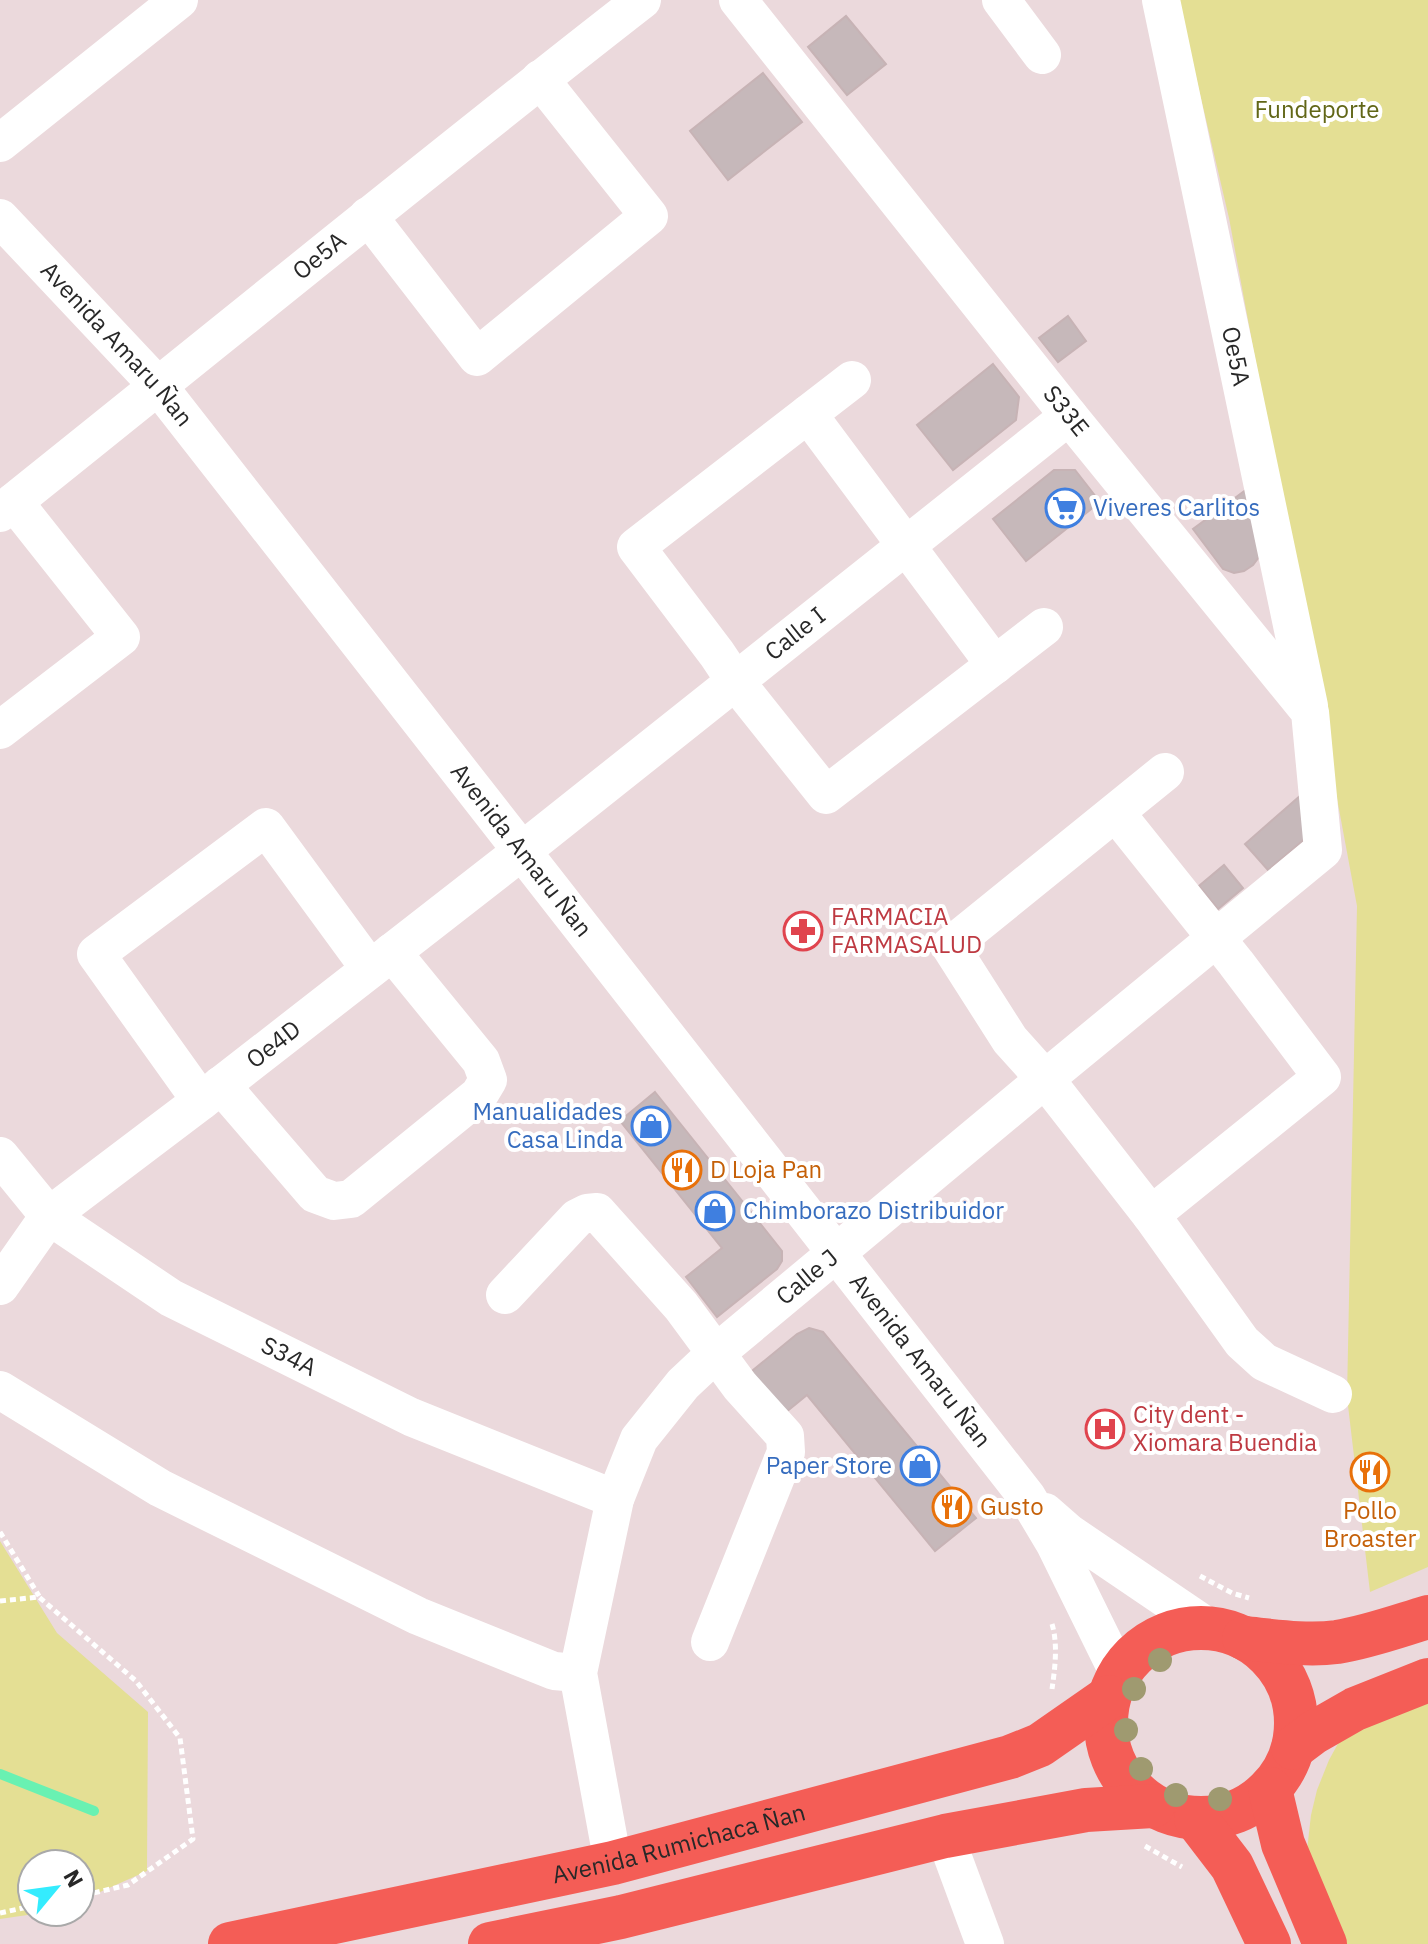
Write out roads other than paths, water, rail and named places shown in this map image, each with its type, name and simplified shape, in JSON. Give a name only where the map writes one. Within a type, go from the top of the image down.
[{"type":"main road","points":[[1149,1826],[1133,1790],[1118,1770],[1109,1746],[1106,1722],[1114,1686],[1133,1655],[1150,1642],[1189,1628],[1236,1622],[1304,1643],[1335,1642],[1428,1617]]},
{"type":"main road","points":[[490,1944],[621,1917],[945,1836],[1086,1810],[1149,1826],[1181,1817],[1223,1816],[1249,1806],[1270,1789],[1288,1763],[1293,1748],[1296,1716],[1288,1684],[1270,1657],[1236,1622]]},
{"type":"main road","points":[[1293,1748],[1355,1709],[1428,1680]]},
{"type":"main road","name":"Avenida Rumichaca Ñan","points":[[230,1944],[613,1863],[1010,1757],[1040,1745],[1114,1686]]},
{"type":"main road","points":[[1270,1789],[1283,1844],[1325,1944]]},
{"type":"main road","points":[[1196,1819],[1232,1866],[1269,1944]]},
{"type":"street","points":[[0,143],[179,0]]},
{"type":"street","name":"Oe5A","points":[[7,507],[642,0]]},
{"type":"street","name":"S33E","points":[[738,0],[1069,416],[1310,712]]},
{"type":"street","points":[[1001,0],[1042,55]]},
{"type":"street","name":"Oe5A","points":[[1161,0],[1310,712]]},
{"type":"street","points":[[368,216],[477,357],[649,216],[540,79]]},
{"type":"street","name":"Avenida Amaru Ñan","points":[[0,218],[159,387],[1027,1497],[1055,1544],[1114,1686]]},
{"type":"street","points":[[852,380],[636,547],[735,681],[826,795],[1044,627]]},
{"type":"street","points":[[808,414],[995,665]]},
{"type":"street","name":"Calle I","points":[[522,851],[1069,416]]},
{"type":"street","points":[[0,730],[121,637],[7,507]]},
{"type":"street","name":"Calle J","points":[[613,1863],[578,1673],[615,1499],[639,1439],[683,1384],[715,1354],[1323,850],[1310,712]]},
{"type":"street","points":[[1165,772],[950,946],[1010,1040],[1045,1079],[1151,1215],[1242,1342],[1264,1362],[1333,1394]]},
{"type":"street","points":[[1116,813],[1322,1077],[1151,1215]]},
{"type":"street","points":[[266,827],[381,961],[481,1061],[488,1080],[479,1095],[351,1199],[334,1201],[315,1194],[211,1093],[96,954],[266,827]]},
{"type":"street","name":"Oe4D","points":[[0,1286],[27,1234],[522,851]]},
{"type":"street","name":"S34A","points":[[0,1156],[27,1234],[171,1298],[411,1417],[615,1499]]},
{"type":"street","points":[[505,1295],[577,1218],[597,1212],[681,1306],[740,1386],[785,1436],[786,1452],[710,1642]]},
{"type":"street","points":[[0,1390],[160,1488],[418,1616],[554,1671],[578,1673]]},
{"type":"street","name":"Avenida Amaru Ñan","points":[[1027,1497],[1069,1533],[1236,1622]]},
{"type":"street","points":[[945,1836],[985,1944]]},
{"type":"waterway","points":[[0,1774],[94,1811]]},
{"type":"place","name":"Viveres Carlitos","points":[[1065,508]]},
{"type":"place","name":"FARMACIA FARMASALUD","points":[[803,931]]},
{"type":"place","name":"Manualidades Casa Linda","points":[[651,1126]]},
{"type":"place","name":"D Loja Pan","points":[[682,1170]]},
{"type":"place","name":"Chimborazo Distribuidor","points":[[715,1211]]},
{"type":"place","name":"City dent - Xiomara Buendia","points":[[1105,1429]]},
{"type":"place","name":"Paper Store","points":[[920,1466]]},
{"type":"place","name":"Pollo Broaster","points":[[1370,1472]]},
{"type":"place","name":"Gusto","points":[[952,1507]]},
{"type":"park label","name":"Fundeporte","points":[[1317,110]]}]
